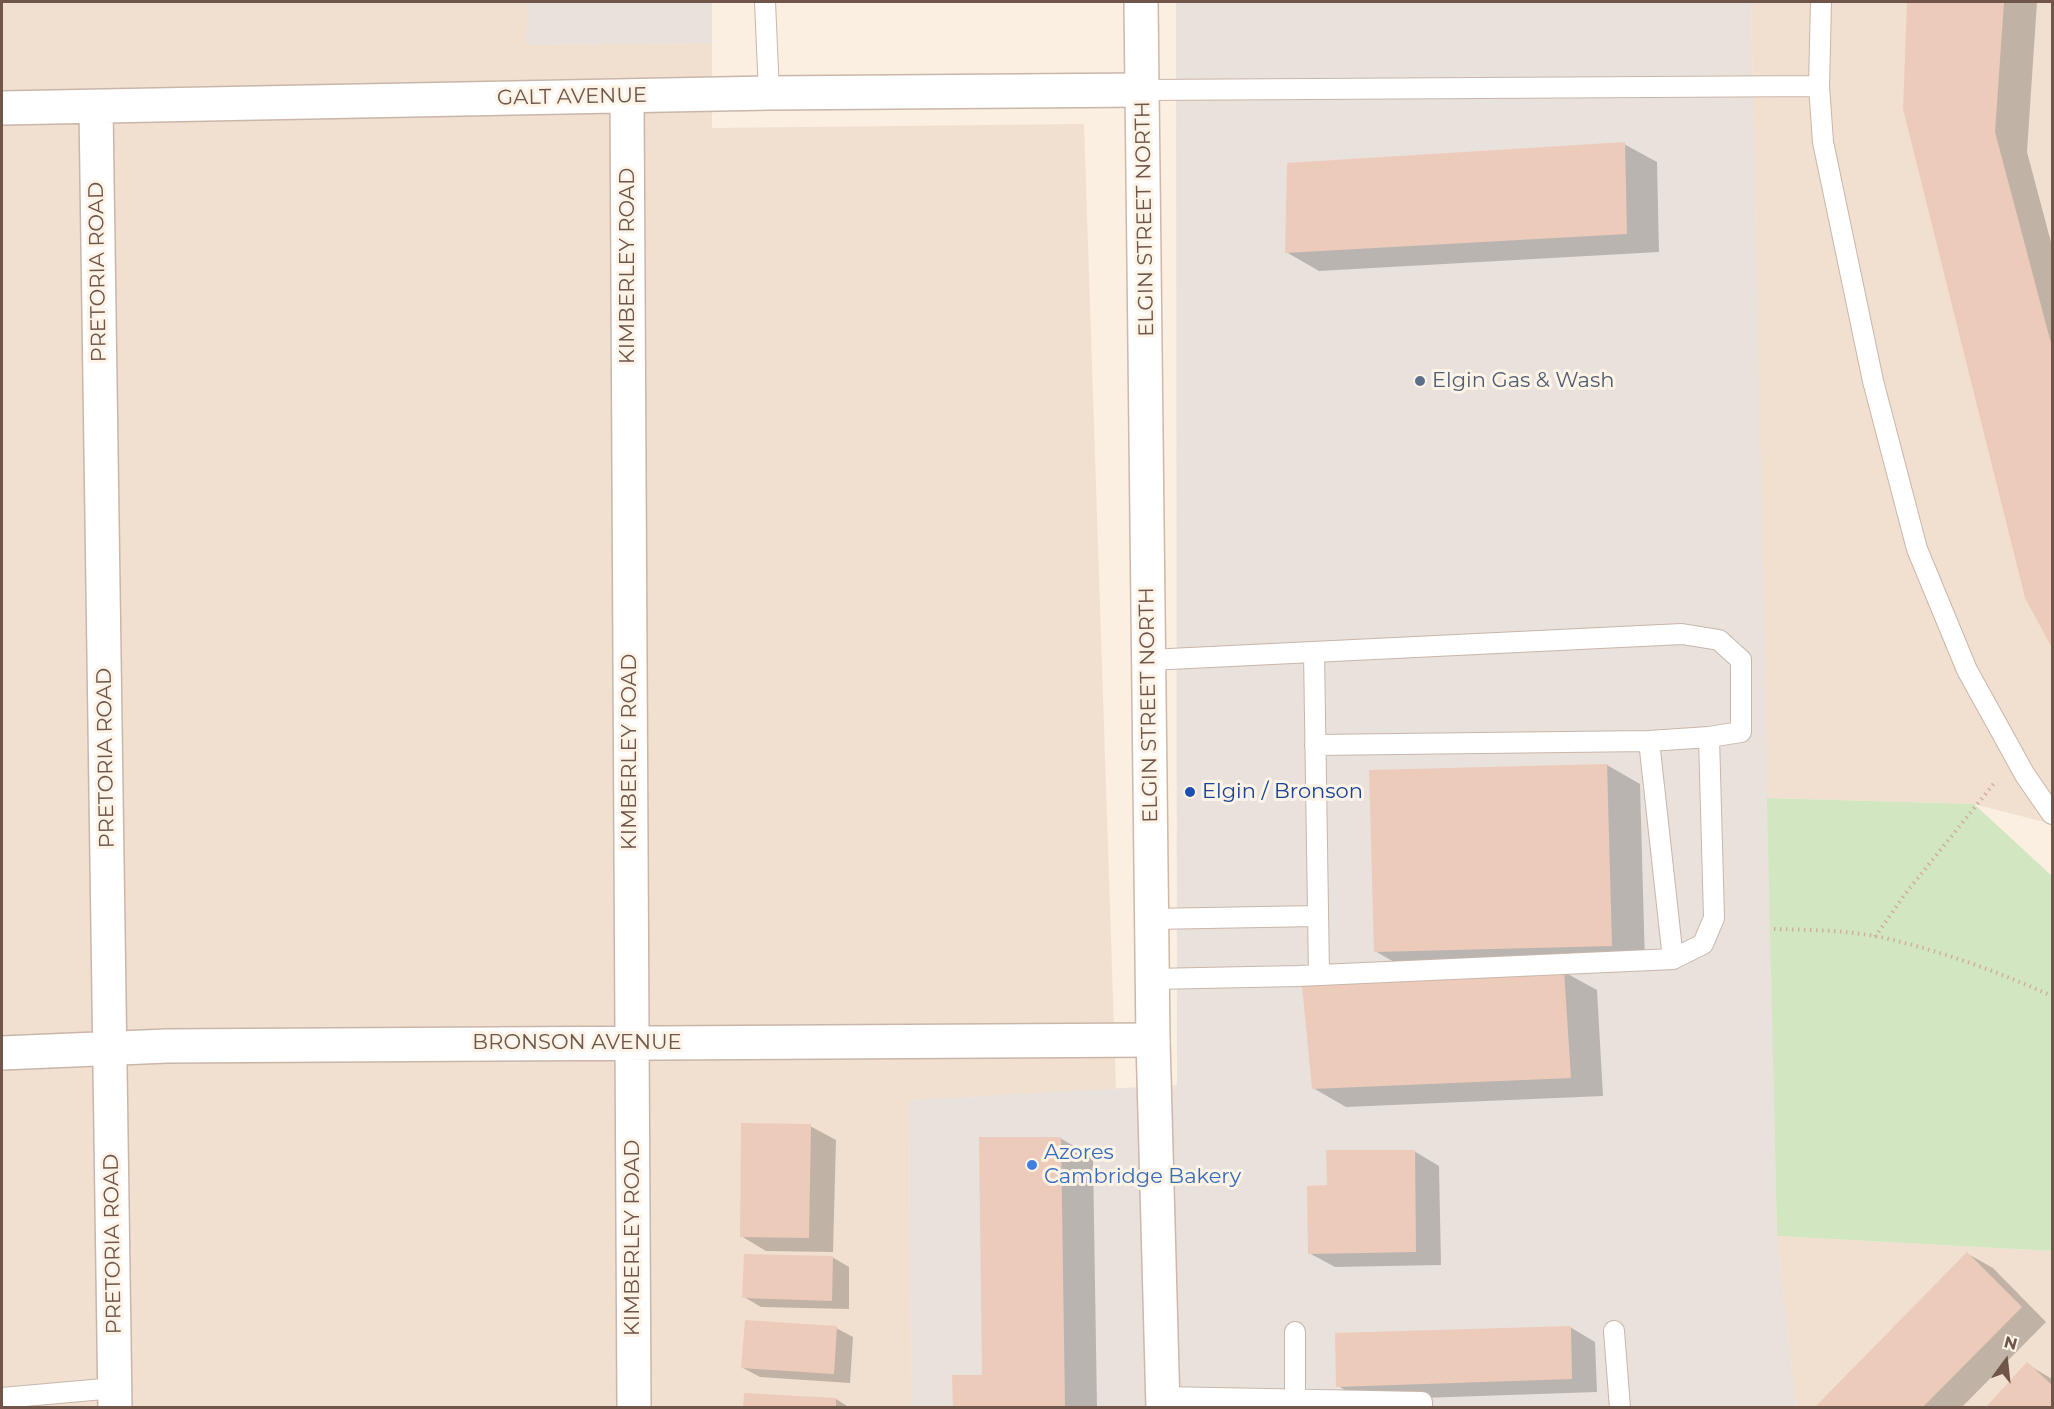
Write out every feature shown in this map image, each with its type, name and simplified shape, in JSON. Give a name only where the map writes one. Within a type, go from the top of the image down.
[{"type":"street","name":"ELGIN STREET NORTH","points":[[1142,2],[1152,979],[1163,1402]]},
{"type":"street","name":"GALT AVENUE","points":[[2,108],[96,108],[269,102],[769,93],[1143,90]]},
{"type":"street","name":"KIMBERLEY ROAD","points":[[627,96],[634,1407]]},
{"type":"street","name":"PRETORIA ROAD","points":[[96,108],[115,1398]]},
{"type":"street","name":"BRONSON AVENUE","points":[[2,1053],[167,1046],[1153,1040]]},
{"type":"lane","points":[[765,2],[769,93]]},
{"type":"lane","points":[[1821,2],[1822,141],[1873,381],[1917,549],[1967,670],[2025,775],[2052,814]]},
{"type":"lane","points":[[1143,90],[1820,86]]},
{"type":"lane","points":[[1149,660],[1682,634],[1719,640],[1741,660],[1741,732],[1649,741],[1315,745]]},
{"type":"lane","points":[[1314,652],[1319,975]]},
{"type":"lane","points":[[1152,979],[1319,975],[1673,959],[1703,944],[1714,918],[1709,736]]},
{"type":"lane","points":[[1649,741],[1673,959]]},
{"type":"lane","points":[[1152,919],[1318,916]]},
{"type":"lane","points":[[1614,1331],[1620,1407]]},
{"type":"lane","points":[[1294,1332],[1294,1400]]},
{"type":"lane","points":[[2,1398],[115,1398]]},
{"type":"lane","points":[[1163,1402],[1294,1400],[1422,1402],[1422,1407]]},
{"type":"path","points":[[1875,937],[1905,894],[2015,758]]},
{"type":"path","points":[[1774,929],[1831,931],[1892,939],[2015,979],[2052,996]]},
{"type":"shaded area","points":[[2,2],[527,2],[527,45],[712,43],[712,128],[1084,124],[1116,1089],[909,1100],[911,1407],[2,1408]]},
{"type":"shaded area","points":[[527,2],[712,2],[712,43],[526,45]]},
{"type":"shaded area","points":[[1176,2],[1751,2],[1777,1236],[1796,1407],[911,1407],[909,1100],[1177,1085]]},
{"type":"shaded area","points":[[1751,2],[2052,2],[2052,824],[1974,804],[1767,798]]},
{"type":"shaded area","points":[[1777,1236],[2052,1251],[2052,1407],[1796,1407]]},
{"type":"green space","points":[[1767,798],[1974,804],[2052,876],[2052,1251],[1777,1236]]},
{"type":"building","points":[[1907,2],[2004,2],[1995,132],[2052,347],[2052,648],[2025,598],[1903,109]]},
{"type":"building","points":[[1625,142],[1627,234],[1285,253],[1287,163]]},
{"type":"building","points":[[1607,764],[1612,946],[1374,952],[1369,770]]},
{"type":"building","points":[[1564,970],[1571,1078],[1312,1089],[1302,985]]},
{"type":"building","points":[[741,1123],[811,1124],[809,1238],[740,1237]]},
{"type":"building","points":[[979,1137],[1061,1137],[1065,1408],[953,1408],[952,1375],[982,1375]]},
{"type":"building","points":[[1326,1150],[1415,1150],[1416,1252],[1308,1254],[1307,1186],[1327,1185]]},
{"type":"building","points":[[1967,1252],[2022,1307],[1922,1408],[1814,1408]]},
{"type":"building","points":[[744,1254],[833,1256],[832,1301],[742,1298]]},
{"type":"building","points":[[745,1320],[837,1326],[834,1374],[741,1368]]},
{"type":"building","points":[[1571,1326],[1572,1379],[1336,1387],[1335,1333]]},
{"type":"building","points":[[2027,1362],[2052,1385],[2052,1408],[1985,1408]]},
{"type":"building","points":[[744,1393],[836,1398],[836,1408],[743,1408]]},
{"type":"place","name":"Elgin Gas & Wash","points":[[1420,381]]},
{"type":"place","name":"Elgin / Bronson","points":[[1190,792]]},
{"type":"place","name":"Azores Cambridge Bakery","points":[[1032,1165]]}]
